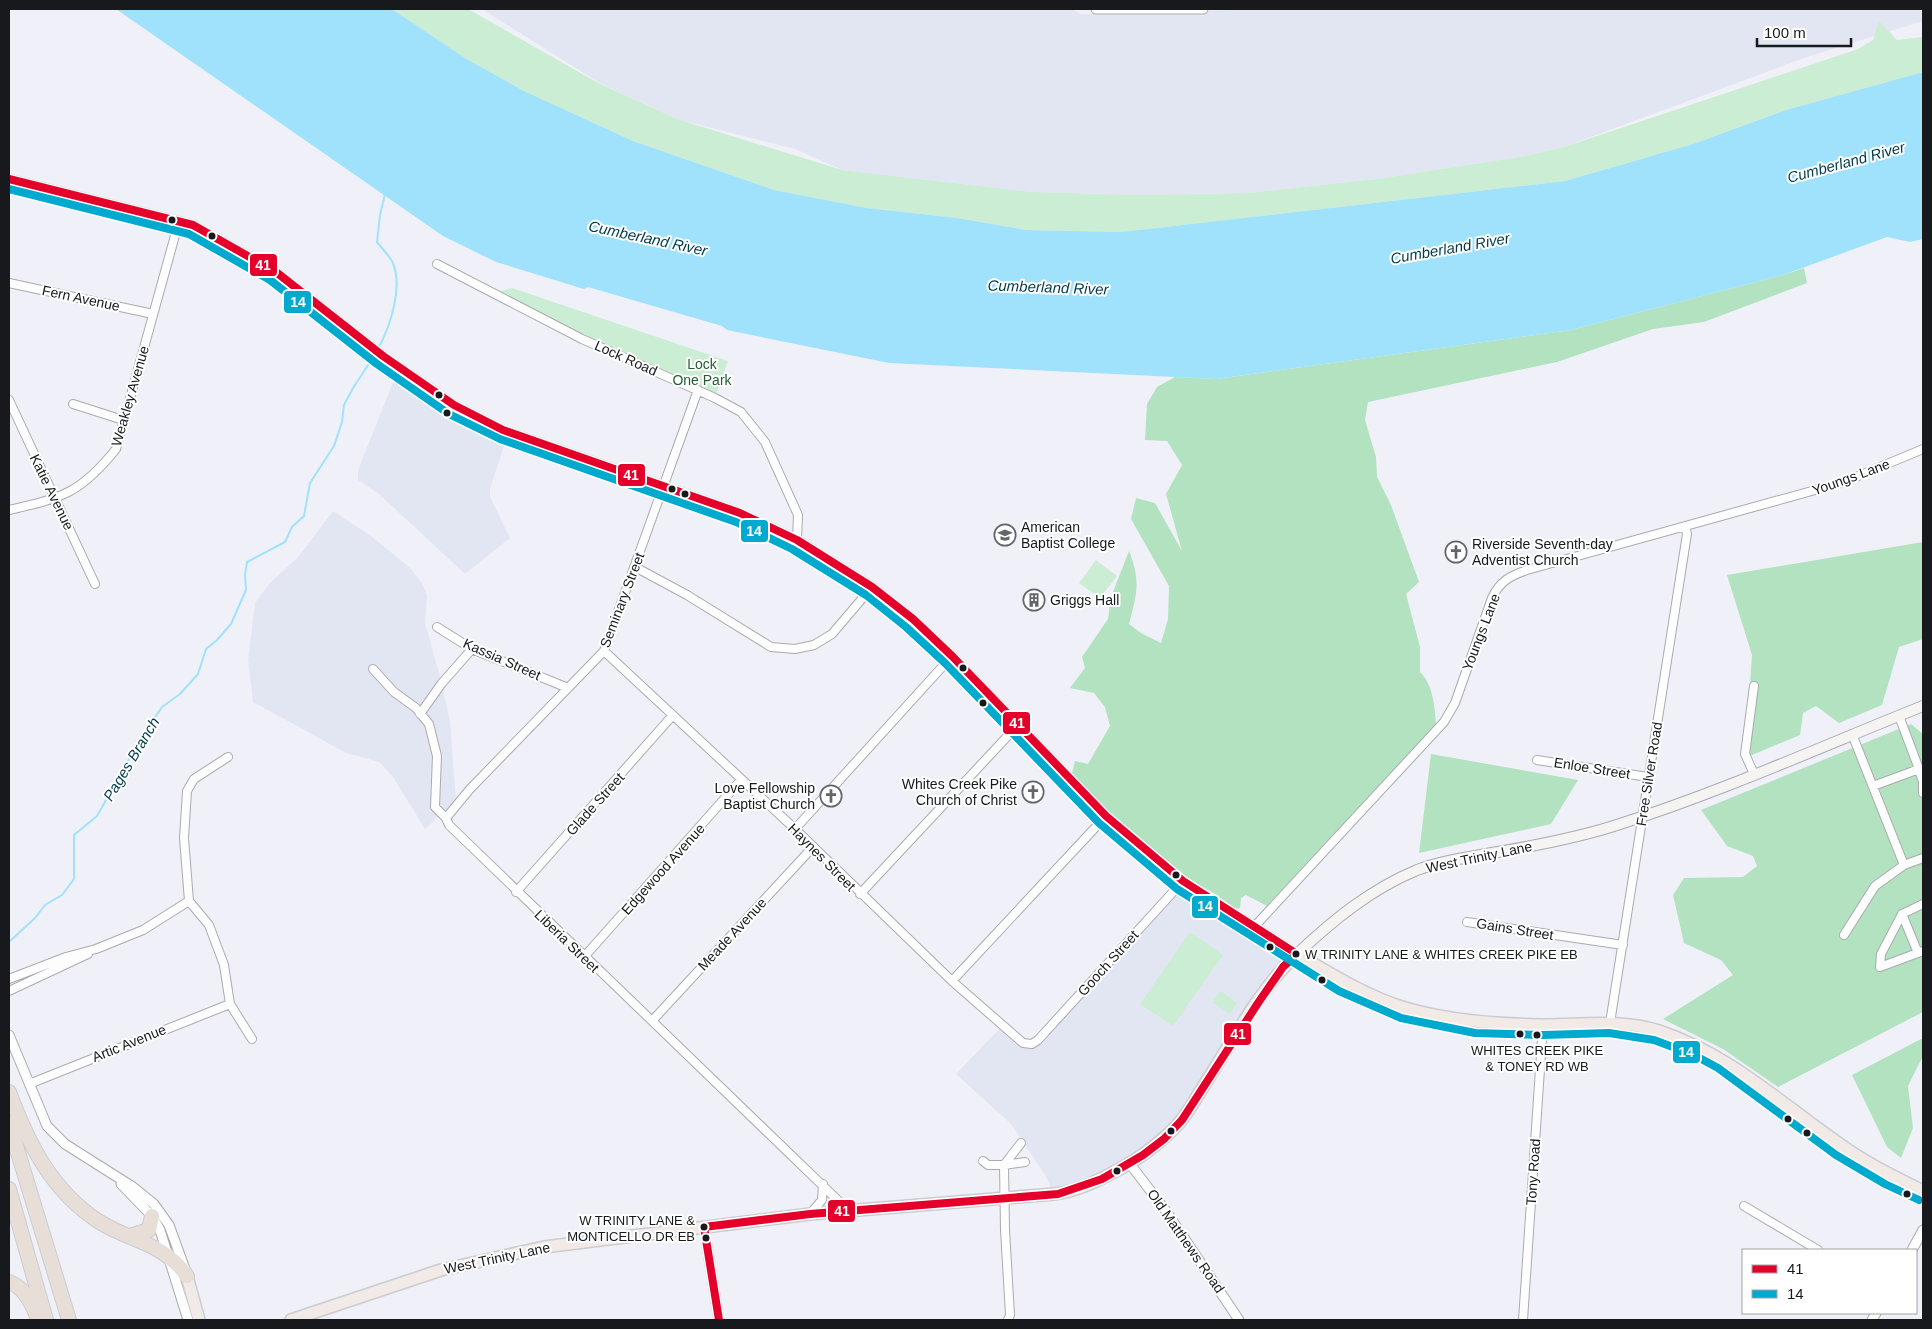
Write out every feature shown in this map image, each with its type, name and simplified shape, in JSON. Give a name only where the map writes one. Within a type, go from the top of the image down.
[{"type":"highway","points":[[9,1092],[35,1154],[59,1187],[99,1221],[168,1254],[187,1276]]},
{"type":"highway","points":[[9,1123],[69,1320]]},
{"type":"highway","points":[[9,1189],[46,1320]]},
{"type":"highway","points":[[130,1236],[149,1230],[152,1216]]},
{"type":"highway","points":[[9,1282],[17,1285],[31,1301],[39,1320]]},
{"type":"main road","name":"West Trinity Lane","points":[[291,1320],[441,1270],[544,1247],[810,1214],[1058,1194],[1076,1190],[1130,1164],[1164,1138],[1182,1120],[1258,1002],[1283,967],[1326,927],[1377,889],[1418,870],[1450,860],[1578,836],[1641,817],[1923,706]]},
{"type":"main road","points":[[1297,954],[1344,982],[1404,1008],[1476,1023],[1610,1023],[1658,1030],[1698,1046],[1723,1059],[1772,1093],[1841,1146],[1890,1175],[1923,1191]]},
{"type":"main road","points":[[187,1276],[199,1320]]},
{"type":"street","points":[[1096,9],[1203,9]]},
{"type":"street","points":[[9,179],[193,225],[276,272],[412,377],[454,405],[502,430],[740,513],[797,540],[872,587],[913,619],[952,656],[1106,816],[1183,881],[1297,954]]},
{"type":"street","name":"Weakley Avenue","points":[[9,510],[55,500],[76,489],[99,471],[116,449],[179,221]]},
{"type":"street","name":"Lock Road","points":[[437,264],[582,339],[698,390],[741,412],[765,442],[798,515],[797,540]]},
{"type":"street","name":"Fern Avenue","points":[[9,283],[154,314]]},
{"type":"street","name":"Seminary Street","points":[[446,818],[470,789],[604,651],[698,390]]},
{"type":"street","name":"Katie Avenue","points":[[9,400],[95,584]]},
{"type":"street","points":[[73,404],[123,420]]},
{"type":"street","name":"Youngs Lane","points":[[1254,926],[1444,722],[1455,703],[1492,598],[1500,584],[1514,575],[1527,570],[1844,482],[1923,450]]},
{"type":"street","name":"Free Silver Road","points":[[1610,1023],[1687,534],[1686,526]]},
{"type":"street","points":[[635,567],[687,595],[771,647],[795,649],[814,645],[832,634],[872,587]]},
{"type":"street","name":"Kassia Street","points":[[437,627],[472,649],[568,688]]},
{"type":"street","points":[[420,714],[442,683],[472,649]]},
{"type":"street","name":"Haynes Street","points":[[604,651],[795,829],[952,981],[1023,1043],[1032,1044]]},
{"type":"street","points":[[795,829],[952,656]]},
{"type":"street","name":"Liberia Street","points":[[373,669],[394,692],[416,708],[429,724],[437,756],[435,807],[446,818],[449,825],[516,892],[823,1184],[849,1211]]},
{"type":"street","points":[[1754,686],[1746,754],[1754,774]]},
{"type":"street","name":"Glade Street","points":[[516,892],[673,715]]},
{"type":"street","points":[[1899,716],[1923,779],[1923,793]]},
{"type":"street","points":[[860,894],[1018,725]]},
{"type":"street","points":[[1852,734],[1904,865]]},
{"type":"street","points":[[228,757],[194,778],[187,791],[184,838],[189,901],[209,925],[224,965],[230,1004],[252,1039]]},
{"type":"street","name":"Enloe Street","points":[[1536,760],[1648,777]]},
{"type":"street","points":[[1873,786],[1918,769]]},
{"type":"street","name":"Edgewood Avenue","points":[[584,957],[742,780]]},
{"type":"street","points":[[952,981],[1106,816]]},
{"type":"street","name":"Meade Avenue","points":[[652,1021],[813,847]]},
{"type":"street","points":[[1844,935],[1875,886],[1904,865],[1923,858]]},
{"type":"street","name":"Gooch Street","points":[[1032,1044],[1183,881]]},
{"type":"street","points":[[9,991],[143,930],[189,901]]},
{"type":"street","points":[[1902,914],[1921,952],[1880,967],[1881,954],[1902,914],[1923,904]]},
{"type":"street","name":"Gains Street","points":[[1467,922],[1623,945]]},
{"type":"street","points":[[9,980],[66,957],[96,950]]},
{"type":"street","name":"Artic Avenue","points":[[29,1084],[230,1004]]},
{"type":"street","name":"Tony Road","points":[[1523,1320],[1543,1024]]},
{"type":"street","points":[[9,1036],[47,1126],[65,1144],[133,1187],[154,1204],[169,1225],[187,1276]]},
{"type":"street","points":[[1008,1320],[1004,1165],[1021,1143]]},
{"type":"street","points":[[983,1161],[988,1165],[1025,1162]]},
{"type":"street","name":"Old Matthews Road","points":[[1130,1164],[1166,1211],[1239,1320]]},
{"type":"street","points":[[116,1178],[152,1216],[160,1230],[188,1320]]},
{"type":"street","points":[[810,1214],[822,1200],[823,1184]]},
{"type":"street","points":[[1744,1206],[1816,1249]]},
{"type":"street","points":[[704,1228],[719,1320]]},
{"type":"street","points":[[1913,1249],[1923,1230]]},
{"type":"shaded area","points":[[482,9],[1072,9],[1081,14],[1266,9],[1923,9],[1923,21],[1804,58],[1564,147],[1525,156],[1385,178],[1249,193],[1140,195],[1032,192],[842,170],[795,149],[680,120],[601,84]]},
{"type":"shaded area","points":[[394,380],[450,413],[507,437],[490,489],[490,497],[510,538],[465,574],[379,494],[358,480],[358,470]]},
{"type":"shaded area","points":[[333,511],[371,536],[409,567],[422,583],[427,596],[425,623],[450,721],[456,801],[425,829],[393,777],[379,762],[346,753],[253,702],[248,660],[255,603],[269,584],[299,556]]},
{"type":"shaded area","points":[[1183,881],[1297,954],[1182,1120],[1130,1164],[1054,1194],[1045,1175],[1011,1124],[956,1074],[1003,1025],[1023,1043],[1032,1044]]},
{"type":"green space","points":[[392,9],[468,9],[600,84],[680,120],[842,170],[1032,192],[1140,195],[1249,193],[1385,178],[1525,156],[1564,147],[1858,49],[1873,40],[1879,21],[1897,40],[1923,37],[1923,72],[1786,110],[1693,144],[1565,181],[1121,232],[1026,230],[957,218],[867,208],[774,190],[633,141],[524,91],[465,58]]},
{"type":"green space","points":[[1804,268],[1807,283],[1704,322],[1653,329],[1557,362],[1368,402],[1365,420],[1376,457],[1377,477],[1391,505],[1419,582],[1406,594],[1420,647],[1420,672],[1428,684],[1433,700],[1436,732],[1271,908],[1246,895],[1241,898],[1240,908],[1234,909],[1210,891],[1196,884],[1183,881],[1070,781],[1075,761],[1088,764],[1110,726],[1105,707],[1094,693],[1070,688],[1085,668],[1082,657],[1108,619],[1111,597],[1129,551],[1135,571],[1136,588],[1129,624],[1141,633],[1161,643],[1168,619],[1169,586],[1131,519],[1136,498],[1155,503],[1182,551],[1166,494],[1182,465],[1167,441],[1145,440],[1147,404],[1157,387],[1175,377],[1216,379],[1571,330]]},
{"type":"green space","name":"Lock One Park","points":[[484,282],[500,291],[512,288],[728,361],[715,398],[582,339],[481,286]]},
{"type":"green space","points":[[1923,542],[1923,639],[1899,647],[1882,705],[1839,723],[1816,706],[1803,713],[1800,735],[1745,758],[1752,655],[1727,575]]},
{"type":"green space","points":[[1096,560],[1117,576],[1100,598],[1079,583]]},
{"type":"green space","points":[[1911,724],[1923,734],[1923,1012],[1778,1087],[1723,1049],[1663,1019],[1733,975],[1721,960],[1684,943],[1673,895],[1684,878],[1743,877],[1757,866],[1753,856],[1727,846],[1701,810]]},
{"type":"green space","points":[[1431,754],[1578,780],[1551,824],[1419,853]]},
{"type":"green space","points":[[1190,932],[1223,955],[1173,1026],[1140,1004]]},
{"type":"green space","points":[[1220,991],[1237,1003],[1230,1014],[1212,1002]]},
{"type":"green space","points":[[1923,1038],[1923,1056],[1908,1086],[1913,1128],[1901,1158],[1887,1147],[1852,1075]]},
{"type":"water","name":"Cumberland River","points":[[116,9],[392,9],[465,58],[524,91],[633,141],[774,190],[867,208],[957,218],[1026,230],[1121,232],[1565,181],[1693,144],[1786,110],[1923,72],[1923,239],[1910,242],[1887,237],[1783,275],[1571,330],[1216,379],[889,363],[727,330],[722,326],[588,287],[584,289],[496,262],[443,236]]},
{"type":"waterway","name":"Pages Branch","points":[[378,349],[391,318],[397,282],[392,261],[377,242],[385,194]]},
{"type":"waterway","name":"Pages Branch","points":[[9,942],[35,918],[45,905],[62,895],[74,879],[74,835],[97,816],[141,738],[162,707],[180,694],[198,674],[206,649],[231,624],[246,590],[245,575],[247,562],[285,542],[292,527],[304,516],[310,483],[334,446],[342,422],[344,405],[376,353]]},
{"type":"transit line","name":"41","points":[[9,179],[193,225],[276,272],[383,356],[454,405],[503,430],[740,513],[797,540],[872,587],[913,619],[952,656],[1106,816],[1183,881],[1297,954],[1283,967],[1258,1003],[1182,1120],[1164,1139],[1143,1155],[1102,1179],[1058,1194],[810,1214],[704,1227],[719,1320]]},
{"type":"transit line","name":"14","points":[[9,189],[189,234],[270,280],[377,364],[449,414],[500,439],[736,522],[792,549],[866,595],[906,627],[945,663],[1099,823],[1177,889],[1339,991],[1401,1018],[1475,1033],[1543,1035],[1609,1033],[1654,1040],[1694,1055],[1718,1068],[1836,1155],[1885,1184],[1919,1200]]},
{"type":"place","name":"American Baptist College","points":[[1005,535]]},
{"type":"place","name":"Riverside Seventh-day Adventist Church","points":[[1456,552]]},
{"type":"place","name":"Griggs Hall","points":[[1034,600]]},
{"type":"place","name":"Whites Creek Pike Church of Christ","points":[[1033,792]]},
{"type":"place","name":"Love Fellowship Baptist Church","points":[[831,796]]},
{"type":"place","name":"W TRINITY LANE & WHITES CREEK PIKE EB","points":[[1296,954]]},
{"type":"place","name":"WHITES CREEK PIKE & TONEY RD WB","points":[[1537,1035]]},
{"type":"place","name":"W TRINITY LANE & MONTICELLO DR EB","points":[[704,1227]]}]
